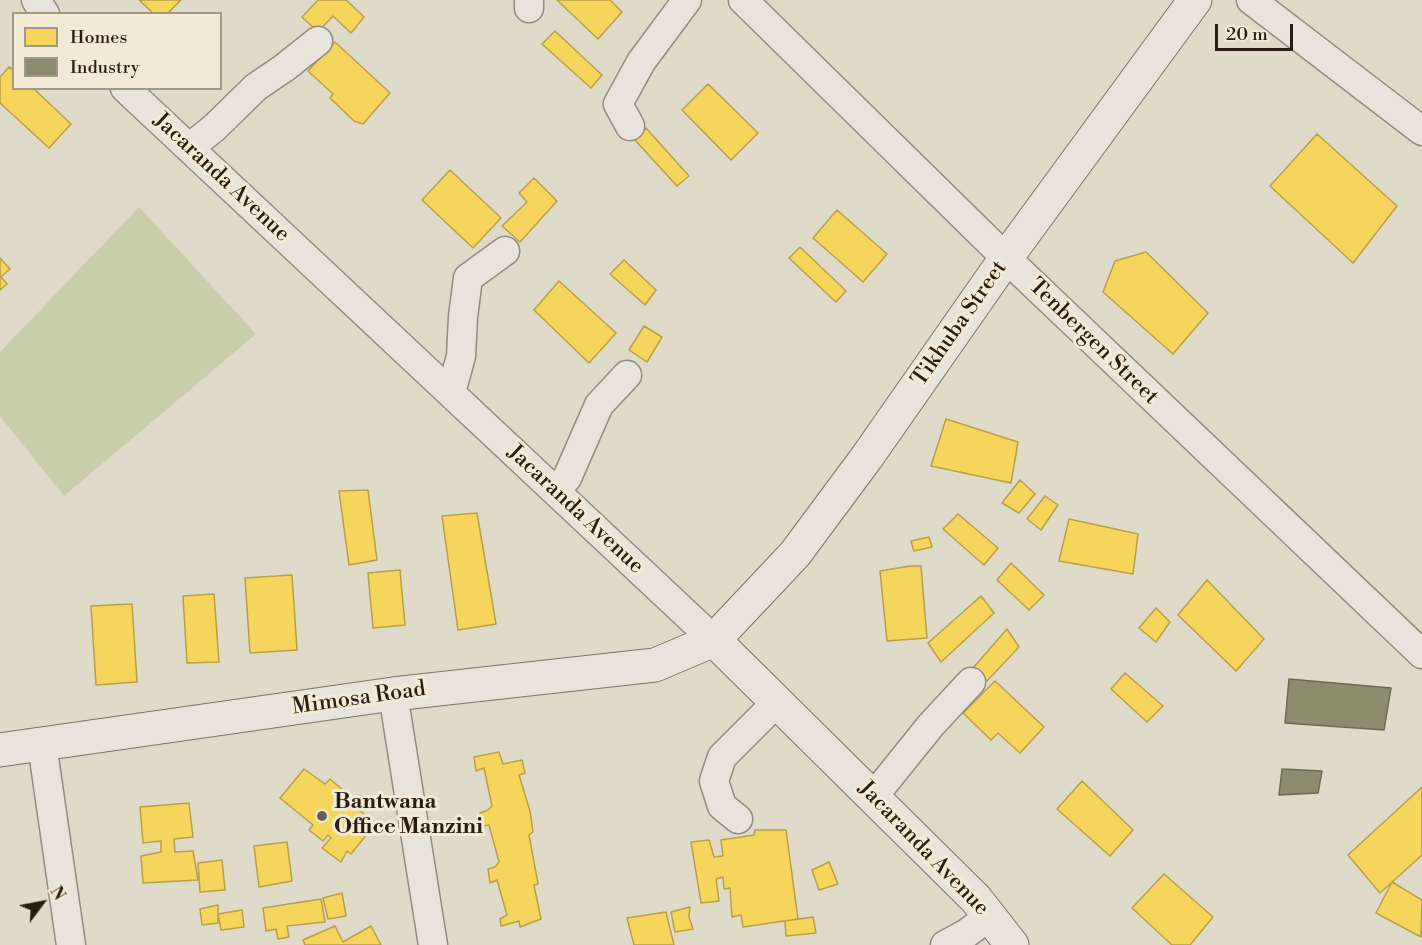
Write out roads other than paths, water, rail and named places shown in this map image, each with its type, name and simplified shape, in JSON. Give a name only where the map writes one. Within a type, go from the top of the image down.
[{"type":"street","points":[[630,126],[618,104],[641,62],[687,0]]},
{"type":"street","name":"Tenbergen Street","points":[[743,0],[1006,258],[1422,654]]},
{"type":"street","name":"Tikhuba Street","points":[[714,640],[795,554],[867,457],[1006,258],[1195,0]]},
{"type":"street","points":[[1251,0],[1422,131]]},
{"type":"street","points":[[189,148],[214,128],[256,87],[318,40]]},
{"type":"street","name":"Jacaranda Avenue","points":[[127,90],[714,640],[976,899],[1011,945]]},
{"type":"street","points":[[451,393],[460,356],[468,278],[505,251]]},
{"type":"street","points":[[554,490],[567,478],[599,405],[627,375]]},
{"type":"street","name":"Mimosa Road","points":[[0,750],[393,694],[655,664],[714,640]]},
{"type":"street","points":[[873,797],[931,725],[971,682]]},
{"type":"street","points":[[393,694],[433,945]]},
{"type":"street","points":[[738,819],[722,806],[714,781],[722,757],[777,702]]},
{"type":"street","points":[[42,744],[71,945]]},
{"type":"street","points":[[945,945],[967,933],[990,916]]},
{"type":"place","name":"Bantwana Office Manzini","points":[[322,816]]}]
